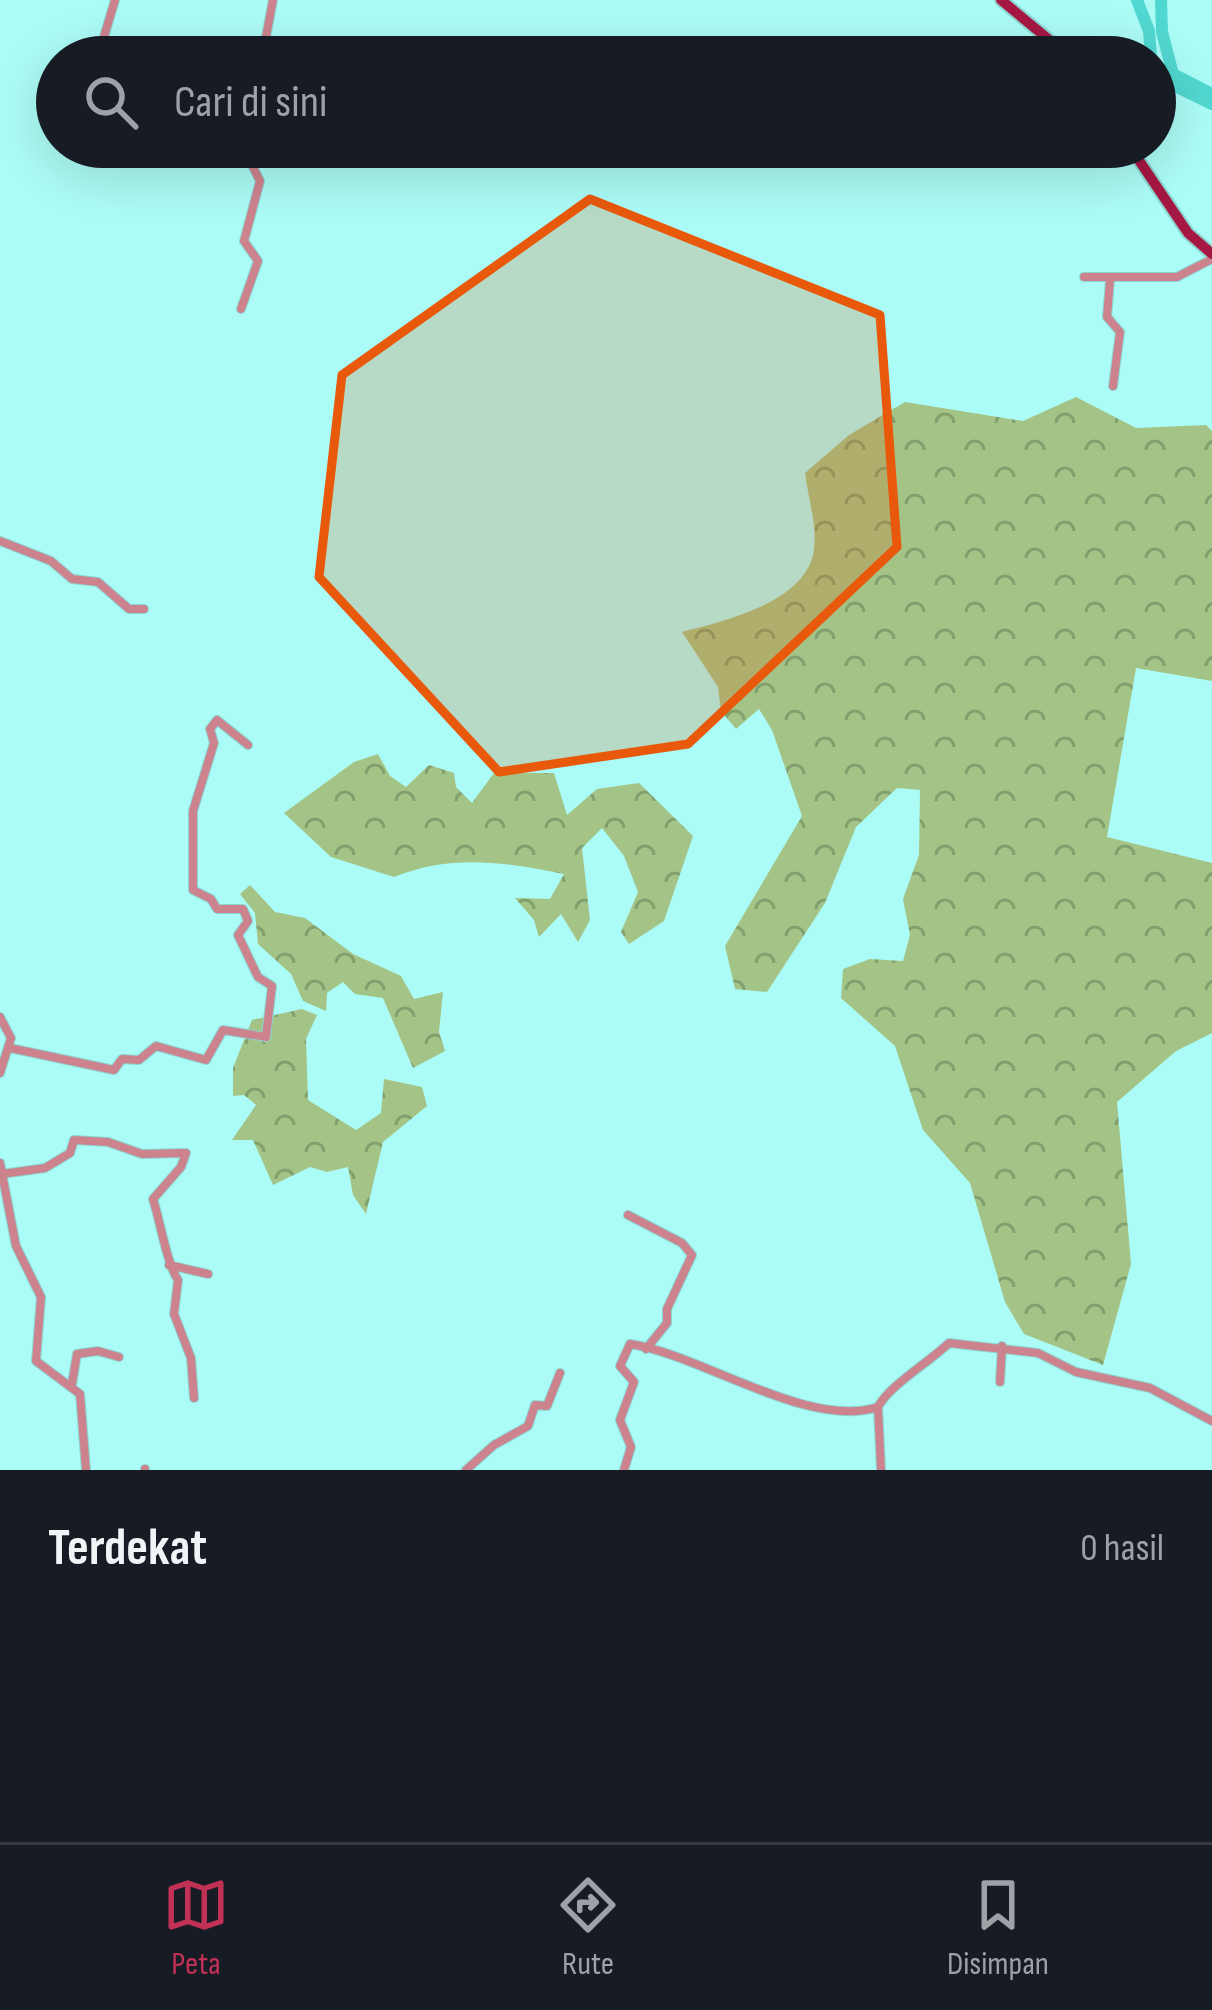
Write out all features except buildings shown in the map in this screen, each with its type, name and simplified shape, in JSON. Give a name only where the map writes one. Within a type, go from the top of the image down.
[{"type":"main road","points":[[1001,0],[1045,36]]},
{"type":"main road","points":[[1144,168],[1188,233],[1212,257]]},
{"type":"street","points":[[104,36],[115,0]]},
{"type":"street","points":[[266,36],[273,0]]},
{"type":"street","points":[[241,309],[258,262],[244,241],[260,182],[253,168]]},
{"type":"street","points":[[1084,277],[1177,277],[1212,257]]},
{"type":"street","points":[[1110,280],[1107,317],[1120,332],[1113,386]]},
{"type":"street","points":[[0,541],[51,561],[72,579],[98,582],[129,610],[144,609]]},
{"type":"street","points":[[10,1048],[114,1070],[122,1059],[140,1060],[156,1046],[206,1060],[223,1030],[266,1037],[272,986],[258,977],[238,935],[248,921],[243,908],[217,909],[212,898],[193,890],[193,811],[214,742],[210,729],[218,720],[248,745]]},
{"type":"street","points":[[0,1017],[10,1028],[10,1048],[0,1073]]},
{"type":"street","points":[[86,1470],[80,1394],[36,1361],[41,1297],[16,1246],[1,1168],[45,1168],[70,1153],[74,1140],[108,1142],[142,1154],[185,1153],[181,1166],[153,1199],[169,1241],[169,1264],[178,1280],[174,1313],[191,1358],[194,1398]]},
{"type":"street","points":[[628,1214],[682,1243],[692,1255],[667,1309],[667,1323],[646,1349]]},
{"type":"street","points":[[169,1264],[208,1274]]},
{"type":"street","points":[[881,1470],[878,1407],[890,1389],[908,1382],[949,1343],[1038,1353],[1076,1372],[1150,1388],[1212,1421]]},
{"type":"street","points":[[624,1470],[631,1447],[621,1417],[634,1382],[620,1366],[627,1346],[705,1364],[792,1401],[854,1410],[878,1407]]},
{"type":"street","points":[[1000,1382],[1002,1346]]},
{"type":"street","points":[[72,1384],[77,1354],[98,1351],[119,1357]]},
{"type":"street","points":[[466,1470],[494,1445],[528,1426],[535,1405],[547,1406],[560,1373]]},
{"type":"highlighted area","points":[[590,199],[880,315],[897,547],[688,744],[499,772],[319,577],[342,375]]},
{"type":"green space","points":[[1076,397],[1136,428],[1206,425],[1212,431],[1212,681],[1136,668],[1107,837],[1212,863],[1212,1033],[1176,1051],[1117,1102],[1131,1264],[1103,1365],[1024,1334],[1005,1302],[970,1183],[923,1130],[895,1046],[841,998],[843,969],[870,959],[903,961],[910,935],[903,899],[919,855],[920,790],[897,788],[856,827],[825,903],[767,992],[735,989],[725,946],[802,816],[772,730],[759,709],[736,729],[721,711],[718,687],[682,632],[762,606],[797,583],[814,549],[805,473],[849,435],[905,402],[1023,421]]},
{"type":"green space","points":[[378,754],[390,776],[406,787],[429,765],[454,773],[456,787],[472,803],[494,773],[554,773],[567,815],[597,789],[639,783],[693,836],[664,921],[629,944],[621,932],[638,892],[624,856],[602,828],[582,848],[590,920],[578,942],[561,914],[539,937],[534,920],[515,898],[550,899],[564,874],[478,862],[436,865],[394,877],[331,857],[284,813],[354,762]]},
{"type":"green space","points":[[250,885],[275,912],[305,918],[353,954],[401,976],[414,999],[443,992],[439,1032],[445,1051],[413,1068],[383,998],[355,994],[343,982],[327,993],[326,1011],[303,1001],[291,974],[258,944],[255,913],[240,894]]},
{"type":"green space","points":[[302,1009],[317,1015],[306,1039],[308,1100],[356,1130],[381,1113],[384,1079],[422,1087],[427,1106],[383,1142],[366,1214],[353,1195],[348,1167],[327,1172],[310,1167],[273,1185],[253,1140],[232,1140],[256,1105],[244,1095],[233,1096],[233,1068],[252,1020]]},
{"type":"waterway","points":[[1137,0],[1149,36]]},
{"type":"waterway","points":[[1161,0],[1163,36]]},
{"type":"waterway","points":[[1176,76],[1212,94]]},
{"type":"waterway","points":[[1176,86],[1212,104]]}]
